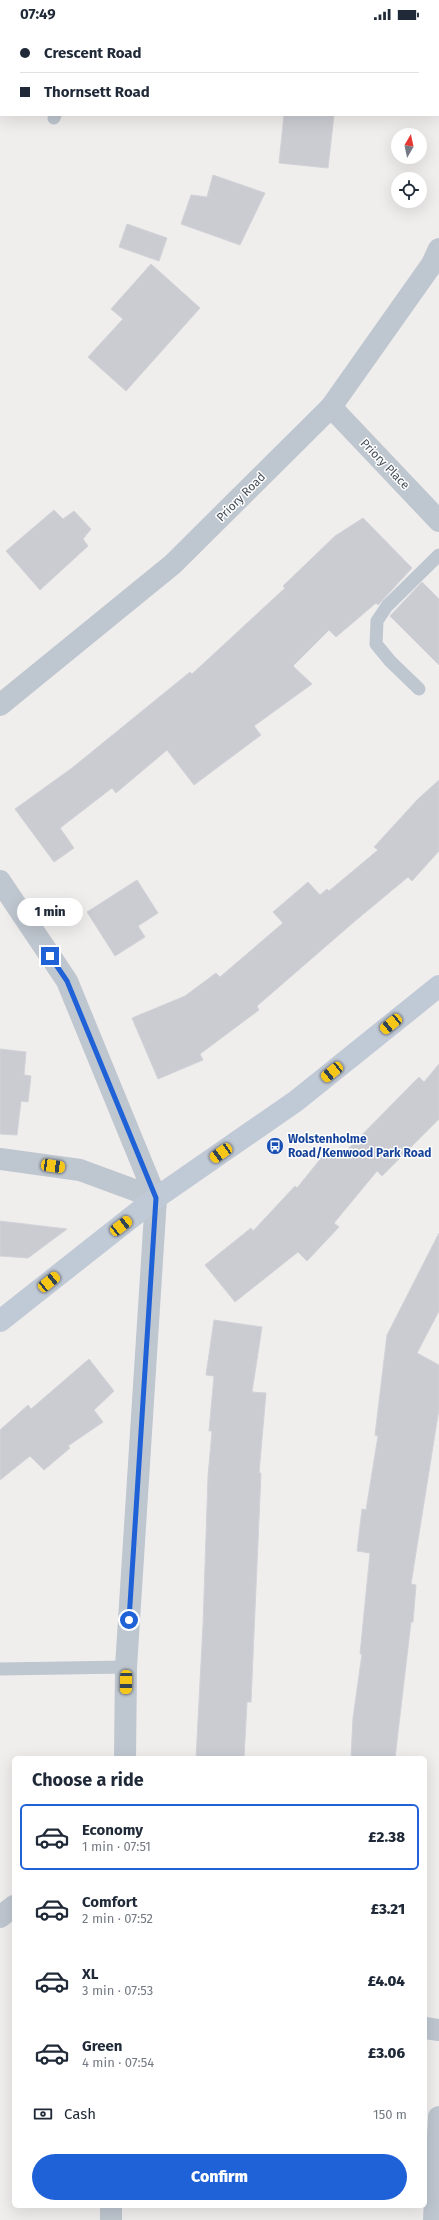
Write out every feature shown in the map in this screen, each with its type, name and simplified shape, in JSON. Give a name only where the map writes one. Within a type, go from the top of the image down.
[{"type":"street","name":"Priory Road","points":[[0,705],[173,564],[331,407],[432,264],[439,249]]},
{"type":"street","name":"Priory Place","points":[[331,407],[439,521]]},
{"type":"street","points":[[0,881],[67,981],[156,1198],[126,1667],[125,1756]]},
{"type":"street","points":[[0,1321],[156,1198],[296,1101],[439,986]]},
{"type":"street","points":[[0,1159],[80,1170],[156,1198]]},
{"type":"street","points":[[0,1917],[12,1908]]},
{"type":"street","points":[[427,2028],[439,2030]]},
{"type":"street","points":[[434,2220],[439,2117]]},
{"type":"street","points":[[111,2208],[111,2220]]},
{"type":"lane","points":[[420,689],[390,661],[376,644],[377,620],[387,606],[439,555]]},
{"type":"lane","points":[[0,1669],[126,1667]]},
{"type":"building","points":[[284,116],[334,116],[328,168],[279,163]]},
{"type":"building","points":[[213,175],[265,193],[240,245],[181,224],[191,195],[207,197]]},
{"type":"building","points":[[127,224],[167,238],[159,261],[119,247]]},
{"type":"building","points":[[151,264],[200,308],[126,391],[88,357],[123,319],[111,309]]},
{"type":"building","points":[[54,510],[63,519],[74,511],[91,529],[83,539],[88,546],[40,590],[6,551]]},
{"type":"building","points":[[363,518],[412,568],[378,605],[376,603],[336,637],[329,630],[293,666],[312,684],[254,726],[261,735],[194,785],[167,750],[116,793],[112,788],[60,828],[74,848],[54,862],[15,809],[72,768],[190,672],[192,674],[285,588],[283,586],[335,536]]},
{"type":"building","points":[[422,582],[439,599],[439,665],[390,616]]},
{"type":"building","points":[[439,780],[439,851],[412,881],[408,877],[355,921],[257,1006],[259,1010],[200,1054],[203,1060],[158,1079],[132,1018],[185,996],[216,973],[220,977],[283,923],[273,912],[308,882],[320,895],[327,889],[329,891],[378,850],[374,847],[418,799]]},
{"type":"building","points":[[137,880],[158,913],[138,926],[145,937],[115,956],[87,912]]},
{"type":"building","points":[[0,1049],[26,1052],[24,1075],[31,1076],[28,1102],[21,1101],[17,1135],[0,1134]]},
{"type":"building","points":[[439,1064],[439,1119],[382,1176],[377,1171],[334,1223],[339,1227],[307,1261],[298,1252],[235,1302],[205,1265],[251,1228],[253,1231],[295,1186],[297,1188],[330,1147],[341,1156],[419,1077],[424,1082]]},
{"type":"building","points":[[0,1221],[67,1229],[28,1258],[0,1256]]},
{"type":"building","points":[[439,1233],[439,1311],[417,1353],[439,1365],[439,1409],[411,1584],[416,1585],[413,1622],[411,1622],[395,1756],[351,1756],[353,1718],[362,1654],[360,1654],[370,1553],[357,1551],[362,1509],[366,1510],[378,1436],[375,1435],[387,1335]]},
{"type":"building","points":[[214,1320],[262,1327],[252,1392],[266,1393],[259,1473],[261,1473],[251,1702],[247,1702],[244,1756],[196,1756],[203,1625],[208,1476],[212,1431],[209,1431],[214,1376],[206,1375]]},
{"type":"building","points":[[89,1359],[114,1391],[94,1410],[103,1422],[68,1446],[70,1448],[44,1470],[30,1456],[0,1480],[0,1430],[28,1405],[31,1409]]},
{"type":"place","name":"Wolstenholme Road/Kenwood Park Road","points":[[275,1146]]},
{"type":"route","points":[[50,956],[67,981],[156,1198],[129,1620]]}]
